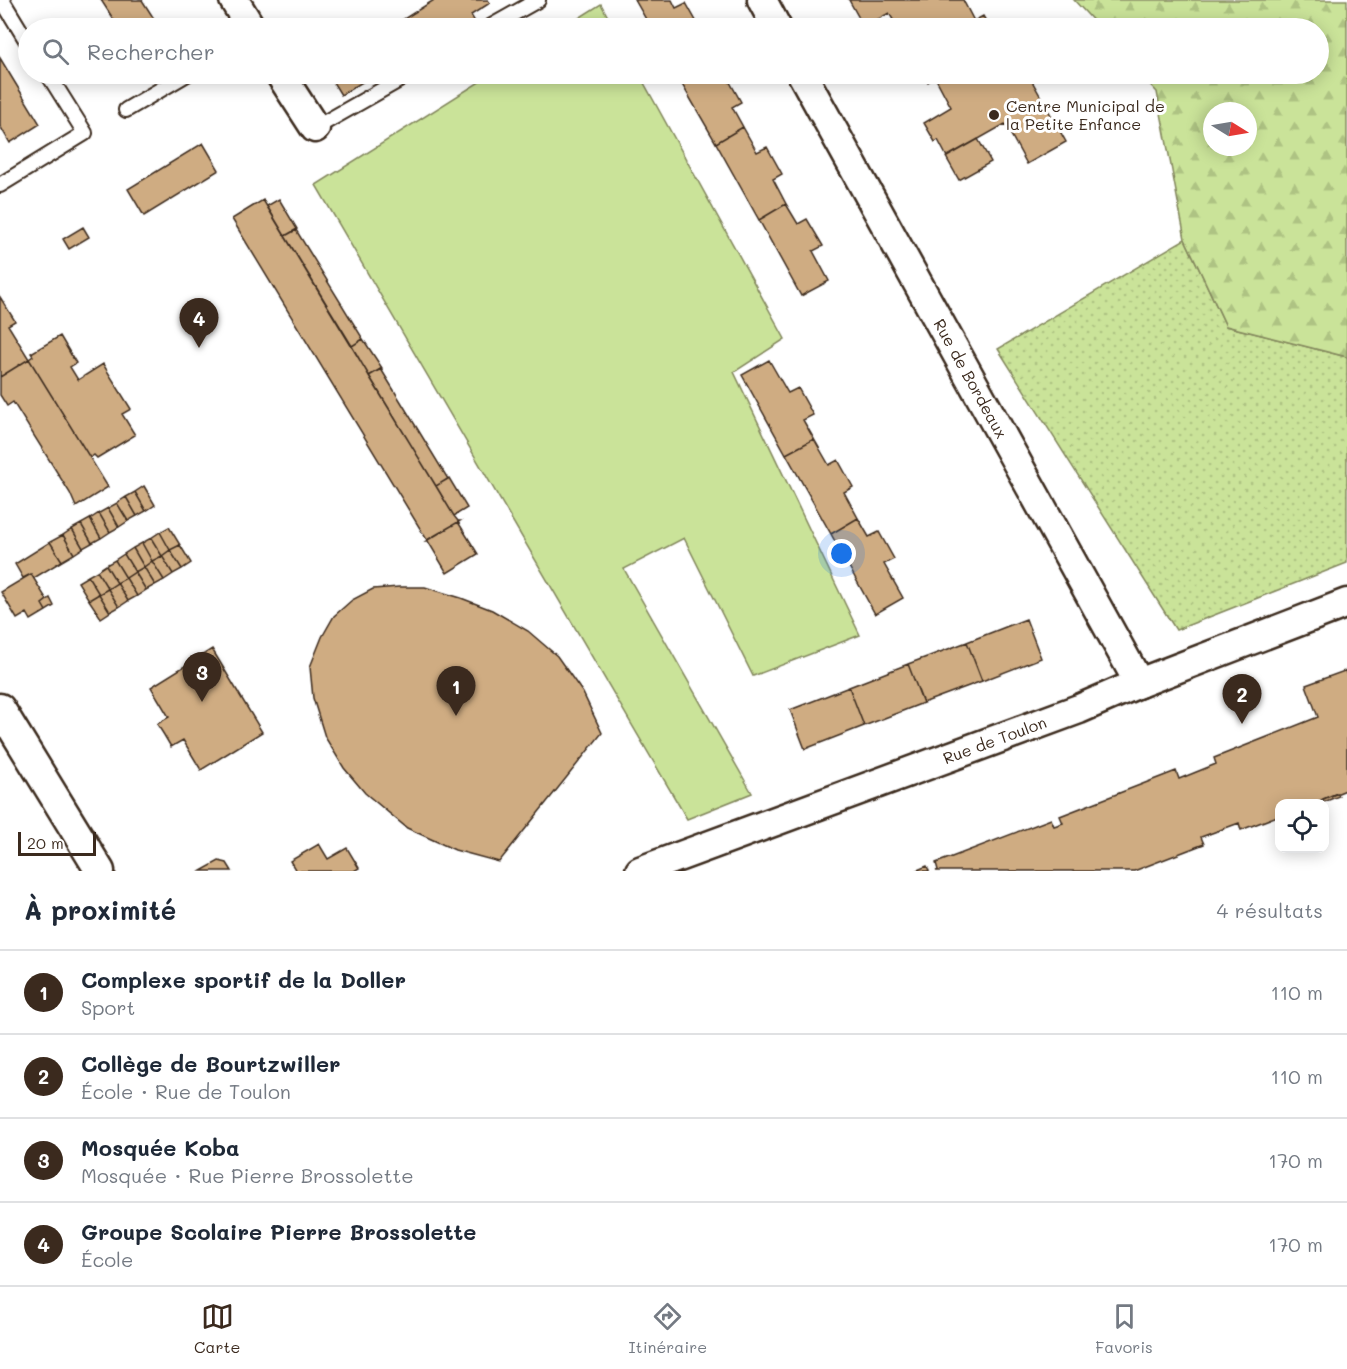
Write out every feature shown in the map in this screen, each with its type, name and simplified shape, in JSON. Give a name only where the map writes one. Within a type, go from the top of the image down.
[{"type":"street","points":[[234,0],[245,18]]},
{"type":"street","points":[[762,0],[772,18]]},
{"type":"street","points":[[286,84],[315,128]]},
{"type":"street","name":"Rue de Bordeaux","points":[[808,84],[1139,683]]},
{"type":"street","name":"Rue de Toulon","points":[[640,871],[1079,709],[1139,683],[1347,603]]},
{"type":"street","points":[[0,708],[98,870]]},
{"type":"lane","points":[[2,0],[18,26]]},
{"type":"lane","points":[[506,18],[538,0]]},
{"type":"lane","points":[[0,185],[85,134],[54,84]]},
{"type":"lane","points":[[126,110],[170,84]]},
{"type":"lane","points":[[315,128],[392,84]]},
{"type":"green space","points":[[1074,0],[1347,0],[1347,357],[1226,326],[1185,239],[1157,92],[1149,84],[1329,84],[1329,18],[1091,18]]},
{"type":"green space","points":[[601,4],[609,18],[579,18]]},
{"type":"green space","points":[[476,84],[645,84],[785,339],[734,372],[860,635],[753,676],[684,538],[624,569],[752,793],[687,819],[316,185]]},
{"type":"green space","points":[[1185,239],[1226,326],[1347,357],[1347,563],[1176,630],[998,349]]},
{"type":"building","points":[[101,0],[142,0],[154,18],[113,18]]},
{"type":"building","points":[[434,0],[488,0],[490,3],[471,15],[473,18],[405,18]]},
{"type":"building","points":[[635,0],[672,0],[676,8],[686,3],[694,18],[645,18]]},
{"type":"building","points":[[849,0],[963,0],[972,18],[892,18],[889,13],[880,18],[859,18]]},
{"type":"building","points":[[0,58],[40,124],[10,143],[0,126]]},
{"type":"building","points":[[334,84],[359,84],[341,95]]},
{"type":"building","points":[[682,84],[731,84],[741,102],[732,107],[743,127],[716,143]]},
{"type":"building","name":"Centre Municipal de la Petite Enfance","points":[[939,84],[1034,84],[1066,142],[1027,164],[1005,124],[947,157],[938,140],[935,142],[924,123],[951,107]]},
{"type":"building","points":[[743,127],[757,152],[767,147],[782,174],[773,179],[786,204],[759,220],[716,143]]},
{"type":"building","points":[[978,139],[991,162],[959,180],[946,157]]},
{"type":"building","points":[[203,143],[219,170],[144,216],[128,189]]},
{"type":"building","points":[[279,199],[297,229],[285,236],[267,206]]},
{"type":"building","points":[[263,200],[454,516],[460,521],[427,540],[232,219]]},
{"type":"building","points":[[786,204],[798,224],[807,219],[823,246],[813,251],[829,281],[801,296],[759,220]]},
{"type":"building","points":[[83,227],[89,237],[69,249],[63,239]]},
{"type":"building","points":[[296,230],[363,339],[352,346],[285,236]]},
{"type":"building","points":[[0,297],[15,321],[8,325],[29,359],[0,377]]},
{"type":"building","points":[[60,336],[76,363],[70,367],[78,380],[103,364],[131,409],[122,414],[135,435],[97,458],[94,455],[90,458],[29,359],[33,356],[31,353]]},
{"type":"building","points":[[363,339],[382,368],[369,376],[352,346]]},
{"type":"building","points":[[29,359],[108,487],[76,507],[70,493],[13,402],[7,406],[0,395],[0,377]]},
{"type":"building","points":[[769,360],[788,393],[798,388],[813,415],[803,420],[814,439],[786,454],[742,375]]},
{"type":"building","points":[[381,369],[448,479],[436,486],[369,376]]},
{"type":"building","points":[[814,439],[829,465],[838,460],[853,487],[844,492],[858,518],[831,534],[786,454]]},
{"type":"building","points":[[449,478],[467,508],[454,516],[436,486]]},
{"type":"building","points":[[144,486],[155,505],[146,511],[135,492]]},
{"type":"building","points":[[135,492],[146,511],[137,516],[126,497]]},
{"type":"building","points":[[126,497],[137,516],[128,521],[117,503]]},
{"type":"building","points":[[117,503],[128,521],[119,527],[108,508]]},
{"type":"building","points":[[108,508],[119,527],[110,532],[99,513]]},
{"type":"building","points":[[99,513],[110,532],[101,538],[90,519]]},
{"type":"building","points":[[858,518],[869,537],[879,532],[894,559],[884,564],[903,598],[875,614],[831,534]]},
{"type":"building","points":[[90,519],[101,538],[92,543],[81,524]]},
{"type":"building","points":[[458,522],[478,554],[447,573],[426,541]]},
{"type":"building","points":[[81,524],[92,543],[83,548],[72,529]]},
{"type":"building","points":[[169,527],[180,545],[170,550],[160,532]]},
{"type":"building","points":[[72,529],[83,548],[74,554],[63,535]]},
{"type":"building","points":[[160,532],[170,550],[162,556],[151,538]]},
{"type":"building","points":[[63,535],[74,554],[62,561],[50,542]]},
{"type":"building","points":[[151,538],[162,556],[152,561],[142,543]]},
{"type":"building","points":[[50,542],[62,561],[34,578],[31,574],[23,578],[15,564]]},
{"type":"building","points":[[142,543],[152,561],[144,567],[133,548]]},
{"type":"building","points":[[180,545],[191,563],[182,569],[170,550]]},
{"type":"building","points":[[133,548],[144,567],[135,572],[124,554]]},
{"type":"building","points":[[170,550],[182,569],[173,574],[162,556]]},
{"type":"building","points":[[124,554],[135,572],[126,578],[115,560]]},
{"type":"building","points":[[162,556],[173,574],[164,580],[152,561]]},
{"type":"building","points":[[115,560],[126,578],[117,583],[106,565]]},
{"type":"building","points":[[152,561],[164,580],[155,585],[144,567]]},
{"type":"building","points":[[106,565],[117,583],[108,589],[97,571]]},
{"type":"building","points":[[144,567],[155,585],[146,590],[135,572]]},
{"type":"building","points":[[97,571],[108,589],[99,594],[88,576]]},
{"type":"building","points":[[135,572],[146,590],[137,596],[126,578]]},
{"type":"building","points":[[31,574],[47,600],[42,604],[46,611],[31,620],[27,613],[17,619],[1,592]]},
{"type":"building","points":[[88,576],[99,594],[89,600],[78,582]]},
{"type":"building","points":[[126,578],[137,596],[128,601],[117,583]]},
{"type":"building","points":[[117,583],[128,601],[119,607],[108,589]]},
{"type":"building","points":[[425,587],[461,598],[492,610],[528,631],[557,656],[583,693],[602,733],[499,862],[455,850],[407,828],[365,793],[344,768],[325,737],[313,698],[310,667],[322,637],[334,616],[352,600],[373,589]]},
{"type":"building","points":[[108,589],[119,607],[110,612],[99,594]]},
{"type":"building","points":[[99,594],[110,612],[101,618],[89,600]]},
{"type":"building","points":[[50,598],[54,606],[46,611],[42,604]]},
{"type":"building","points":[[1026,619],[1041,658],[982,681],[967,642]]},
{"type":"building","points":[[967,642],[982,681],[923,703],[908,664]]},
{"type":"building","points":[[212,649],[262,732],[201,770],[183,740],[171,747],[157,724],[169,717],[151,687]]},
{"type":"building","points":[[908,664],[923,703],[864,726],[849,687]]},
{"type":"building","points":[[1347,670],[1347,792],[1346,790],[1324,799],[1275,799],[1275,817],[1241,830],[1239,823],[1201,837],[1204,844],[1134,871],[936,871],[938,870],[936,863],[1051,819],[1054,826],[1063,823],[1060,816],[1176,771],[1179,779],[1216,764],[1214,758],[1318,717],[1306,685]]},
{"type":"building","points":[[849,687],[864,726],[805,749],[790,710]]},
{"type":"building","points":[[1337,793],[1339,796],[1329,800],[1323,799]]},
{"type":"building","points":[[319,844],[328,859],[347,848],[359,868],[354,871],[296,871],[290,861]]},
{"type":"building","points":[[219,861],[227,863],[232,871],[201,871]]},
{"type":"building","points":[[927,866],[929,871],[915,871]]},
{"type":"place","name":"Centre Municipal de la Petite Enfance","points":[[994,115]]},
{"type":"place","name":"Groupe Scolaire Pierre Brossolette","points":[[199,348]]},
{"type":"place","name":"Mosquée Koba","points":[[202,702]]},
{"type":"place","name":"Complexe sportif de la Doller","points":[[456,716]]},
{"type":"place","name":"Collège de Bourtzwiller","points":[[1242,724]]}]
